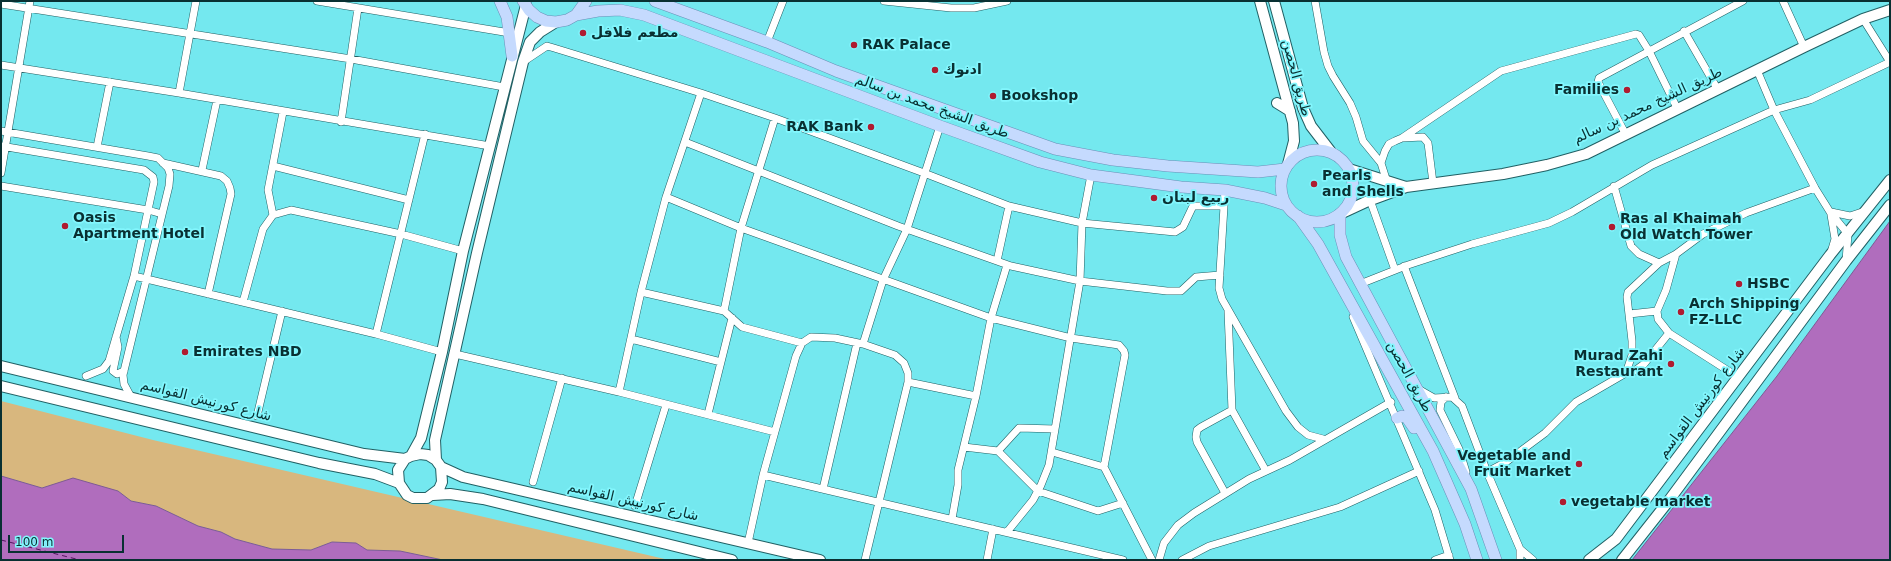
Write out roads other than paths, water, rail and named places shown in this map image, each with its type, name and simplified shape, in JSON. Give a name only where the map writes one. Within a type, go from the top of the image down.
[{"type":"main road","points":[[500,1],[507,17],[512,56]]},
{"type":"main road","points":[[576,15],[586,1]]},
{"type":"main road","name":"طريق الشيخ محمد بن سالم","points":[[655,1],[767,42],[836,70],[1055,149],[1113,160],[1168,166],[1258,172],[1286,167]]},
{"type":"main road","name":"طريق الحصن","points":[[1260,1],[1293,124],[1294,141],[1286,167]]},
{"type":"main road","name":"طريق الحصن","points":[[1274,1],[1303,108],[1311,126],[1330,152]]},
{"type":"main road","points":[[524,2],[537,17],[546,21],[556,22]]},
{"type":"main road","points":[[524,2],[490,146],[463,251],[442,352],[421,438],[398,470],[398,483],[402,490],[413,498],[420,499],[433,495],[450,494],[483,499],[732,560]]},
{"type":"main road","name":"طريق الشيخ محمد بن سالم","points":[[556,22],[567,20],[576,15],[598,11],[620,10],[644,16],[1040,162],[1091,175],[1181,187],[1225,190],[1265,198],[1286,205]]},
{"type":"main road","name":"طريق الشيخ محمد بن سالم","points":[[1340,214],[1370,200],[1406,187],[1503,174],[1547,165],[1586,154],[1677,108],[1718,90],[1863,19],[1890,10]]},
{"type":"main road","points":[[433,495],[442,482],[435,440],[477,253],[523,62],[530,42],[540,32],[556,22]]},
{"type":"main road","points":[[1277,103],[1290,111]]},
{"type":"main road","points":[[1319,150],[1330,152],[1341,159],[1349,169],[1352,179],[1352,193],[1346,207],[1340,214],[1330,220],[1319,222],[1308,221],[1298,216],[1286,205],[1281,188],[1286,167],[1296,156],[1307,151],[1319,150]]},
{"type":"main road","name":"طريق الشيخ محمد بن سالم","points":[[1349,169],[1406,187]]},
{"type":"main road","name":"شارع كورنيش القواسم","points":[[1589,560],[1616,539],[1830,255],[1890,180]]},
{"type":"main road","points":[[1622,560],[1667,503],[1846,260],[1890,205]]},
{"type":"main road","name":"طريق الحصن","points":[[1340,214],[1340,235],[1346,257],[1471,489],[1496,560]]},
{"type":"main road","name":"طريق الحصن","points":[[1298,216],[1318,244],[1433,452],[1456,503],[1476,560]]},
{"type":"main road","name":"شارع كورنيش القواسم","points":[[1,366],[364,454],[408,457]]},
{"type":"main road","points":[[1,386],[318,463],[374,474],[398,483]]},
{"type":"main road","points":[[1397,418],[1402,416],[1407,418],[1413,426],[1429,455],[1476,560]]},
{"type":"main road","points":[[408,457],[420,454],[428,455],[438,463]]},
{"type":"main road","name":"شارع كورنيش القواسم","points":[[438,463],[463,477],[820,560]]},
{"type":"street","points":[[179,93],[196,1]]},
{"type":"street","points":[[317,1],[510,33]]},
{"type":"street","points":[[767,42],[783,1]]},
{"type":"street","points":[[884,1],[920,6],[1007,1]]},
{"type":"street","points":[[1315,1],[1324,52],[1333,76],[1350,103],[1363,141],[1381,163],[1387,182]]},
{"type":"street","points":[[1626,135],[1598,82],[1601,75],[1743,1]]},
{"type":"street","points":[[1783,1],[1804,47]]},
{"type":"street","points":[[1,4],[29,5],[190,34],[350,59],[504,87]]},
{"type":"street","points":[[1,173],[4,132],[18,68],[29,5]]},
{"type":"street","points":[[341,122],[358,8]]},
{"type":"street","points":[[1360,284],[1404,266],[1472,244],[1549,223],[1572,212],[1652,165],[1774,110],[1810,100],[1890,62],[1863,19]]},
{"type":"street","points":[[1684,31],[1718,90]]},
{"type":"street","points":[[1381,163],[1389,144],[1402,138],[1501,71],[1636,34],[1639,35],[1649,51],[1677,108]]},
{"type":"street","points":[[523,62],[547,46],[701,93],[775,118],[1009,206],[1082,223],[1175,232],[1183,227],[1193,206],[1223,206]]},
{"type":"street","points":[[1,65],[179,93],[341,122],[425,134],[490,146]]},
{"type":"street","points":[[1757,70],[1774,110],[1815,188],[1830,212],[1848,234],[1846,260]]},
{"type":"street","points":[[97,147],[110,82]]},
{"type":"street","points":[[619,392],[641,292],[666,197],[701,93]]},
{"type":"street","points":[[202,170],[217,100]]},
{"type":"street","points":[[273,214],[268,195],[283,112]]},
{"type":"street","points":[[724,311],[741,228],[760,171],[775,118]]},
{"type":"street","points":[[823,489],[860,343],[883,280],[908,229],[924,173],[940,126]]},
{"type":"street","points":[[4,132],[158,158],[170,174],[147,280],[124,371],[124,384],[131,397]]},
{"type":"street","points":[[376,334],[425,134]]},
{"type":"street","points":[[1402,138],[1423,137],[1427,140],[1433,183]]},
{"type":"street","points":[[685,142],[908,229],[1007,265],[1080,281],[1181,291],[1193,278],[1220,275]]},
{"type":"street","points":[[3,146],[144,170],[153,177],[154,182],[134,276],[109,361],[103,369],[86,376]]},
{"type":"street","points":[[163,163],[202,170],[221,176],[227,181],[231,194],[208,294]]},
{"type":"street","points":[[273,166],[409,200]]},
{"type":"street","points":[[1007,532],[1033,500],[1049,465],[1080,281],[1082,223],[1091,175]]},
{"type":"street","points":[[1,186],[148,210],[162,214]]},
{"type":"street","points":[[1614,186],[1631,246],[1634,251],[1659,263]]},
{"type":"street","points":[[1626,372],[1632,355],[1628,314],[1628,292],[1659,263],[1676,254],[1703,234],[1746,213],[1815,188]]},
{"type":"street","points":[[1225,190],[1219,288],[1228,309],[1286,411],[1298,427],[1308,435],[1323,439]]},
{"type":"street","points":[[666,197],[741,228],[991,318],[1071,338],[1119,345],[1124,351],[1125,356],[1104,467],[1152,560]]},
{"type":"street","points":[[1370,200],[1395,270]]},
{"type":"street","points":[[997,261],[1009,206]]},
{"type":"street","points":[[243,302],[263,229],[273,214],[291,210],[400,234],[463,251]]},
{"type":"street","points":[[1830,212],[1850,216],[1865,211]]},
{"type":"street","points":[[1830,212],[1835,239],[1830,255]]},
{"type":"street","points":[[1676,254],[1666,290],[1657,311],[1658,318],[1669,333],[1738,378]]},
{"type":"street","points":[[952,519],[958,485],[958,470],[976,396],[991,318],[1007,265]]},
{"type":"street","points":[[1404,266],[1455,398],[1462,406],[1487,472],[1520,549],[1520,560]]},
{"type":"street","points":[[134,276],[376,334],[442,352]]},
{"type":"street","points":[[1338,280],[1391,402],[1435,510],[1449,558],[1435,560]]},
{"type":"street","points":[[641,292],[724,311],[742,327],[802,343]]},
{"type":"street","points":[[1228,309],[1232,410],[1266,472]]},
{"type":"street","points":[[257,416],[282,311]]},
{"type":"street","points":[[1628,314],[1657,311]]},
{"type":"street","points":[[708,414],[732,318]]},
{"type":"street","points":[[1487,472],[1506,462],[1545,433],[1576,402],[1626,372],[1633,372],[1644,364],[1669,333]]},
{"type":"street","points":[[116,337],[118,347],[113,371],[118,374],[124,371]]},
{"type":"street","points":[[748,543],[763,475],[796,356],[802,343],[811,337],[835,338],[860,343],[895,355],[904,363],[908,373],[908,382],[865,560]]},
{"type":"street","points":[[631,339],[721,362]]},
{"type":"street","points":[[455,354],[562,378],[775,432]]},
{"type":"street","points":[[533,482],[562,378]]},
{"type":"street","points":[[908,382],[976,396]]},
{"type":"street","points":[[1417,388],[1428,396],[1434,398],[1455,398]]},
{"type":"street","points":[[1446,397],[1442,402],[1440,410],[1459,449],[1471,489]]},
{"type":"street","points":[[1159,560],[1164,542],[1178,525],[1194,513],[1249,479],[1266,472],[1391,402]]},
{"type":"street","points":[[635,506],[666,405]]},
{"type":"street","points":[[1225,494],[1197,442],[1196,436],[1197,430],[1201,427],[1232,410]]},
{"type":"street","points":[[998,451],[1019,428],[1055,429]]},
{"type":"street","points":[[964,446],[998,451],[1038,491],[1098,511],[1123,504]]},
{"type":"street","points":[[1052,452],[1104,467]]},
{"type":"street","points":[[1182,560],[1209,546],[1340,507],[1419,471]]},
{"type":"street","points":[[763,475],[1123,560]]},
{"type":"street","points":[[987,560],[994,529]]},
{"type":"street","points":[[1520,549],[1533,560]]},
{"type":"place","name":"مطعم فلافل","points":[[583,33]]},
{"type":"place","name":"RAK Palace","points":[[854,45]]},
{"type":"place","name":"ادنوك","points":[[935,70]]},
{"type":"place","name":"Families","points":[[1627,90]]},
{"type":"place","name":"Bookshop","points":[[993,96]]},
{"type":"place","name":"RAK Bank","points":[[871,127]]},
{"type":"place","name":"Pearls and Shells","points":[[1314,184]]},
{"type":"place","name":"ربيع لبنان","points":[[1154,198]]},
{"type":"place","name":"Oasis Apartment Hotel","points":[[65,226]]},
{"type":"place","name":"Ras al Khaimah Old Watch Tower","points":[[1612,227]]},
{"type":"place","name":"HSBC","points":[[1739,284]]},
{"type":"place","name":"Arch Shipping FZ-LLC","points":[[1681,312]]},
{"type":"place","name":"Emirates NBD","points":[[185,352]]},
{"type":"place","name":"Murad Zahi Restaurant","points":[[1671,364]]},
{"type":"place","name":"Vegetable and Fruit Market","points":[[1579,464]]},
{"type":"place","name":"vegetable market","points":[[1563,502]]}]
